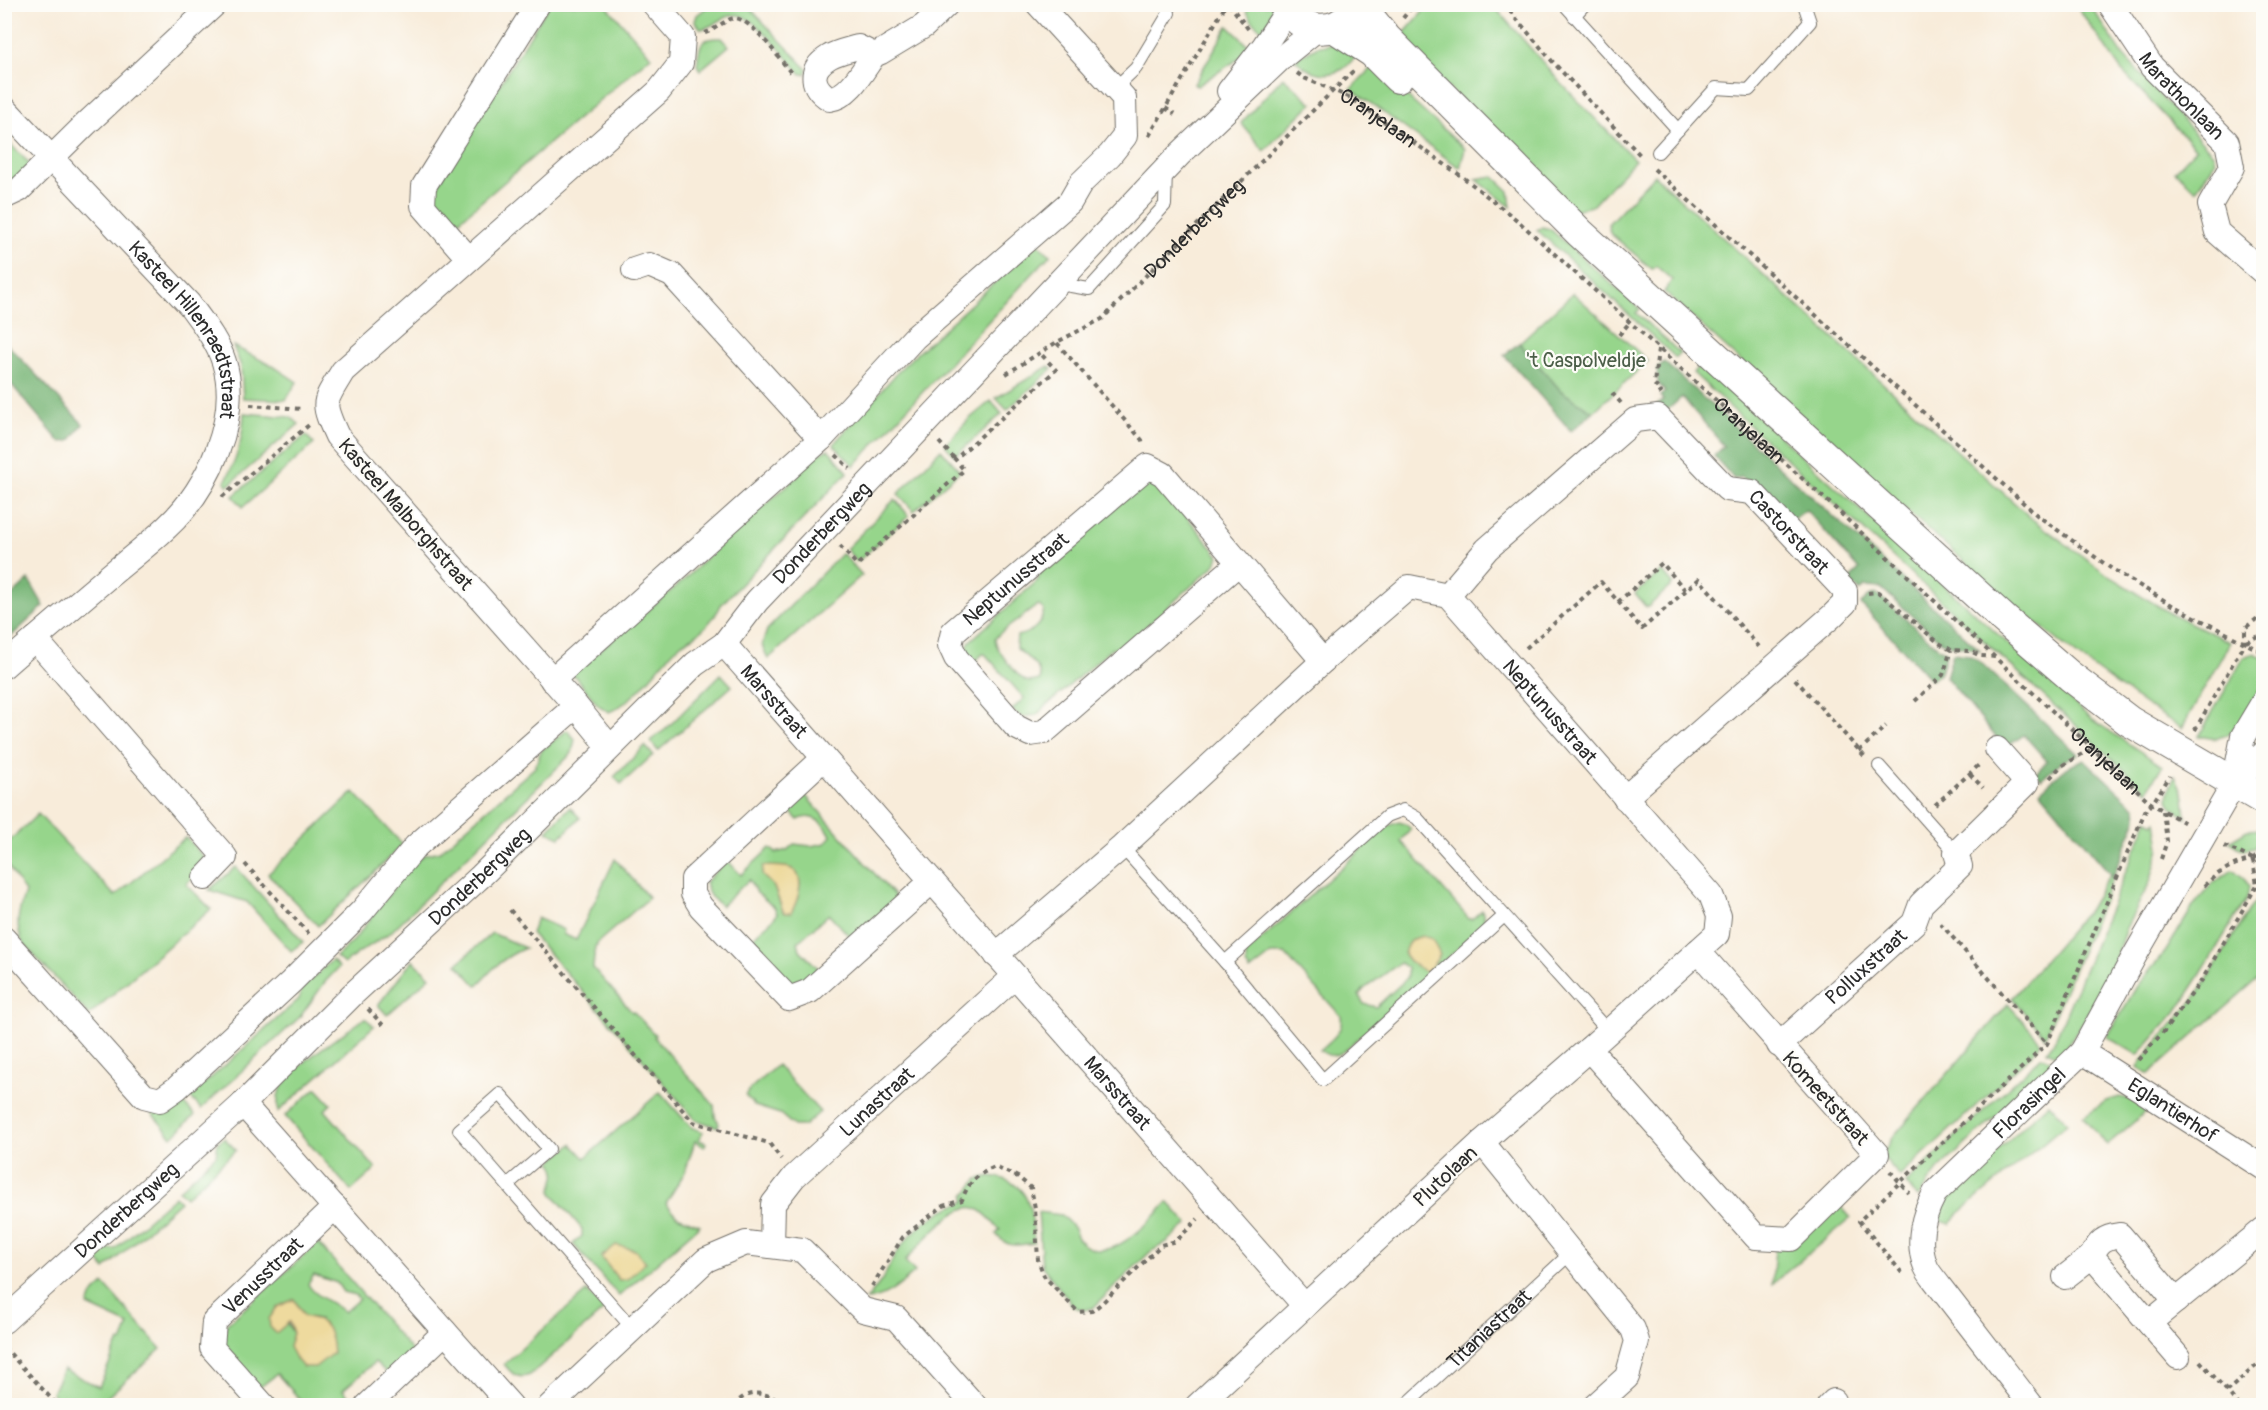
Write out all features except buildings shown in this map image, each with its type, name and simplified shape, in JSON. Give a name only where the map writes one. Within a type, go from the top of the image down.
[{"type":"street","points":[[4,197],[19,190],[215,4]]},
{"type":"street","points":[[469,259],[423,206],[424,186],[538,4]]},
{"type":"street","points":[[325,411],[327,398],[343,371],[658,91],[681,63],[684,36],[654,4]]},
{"type":"street","points":[[873,55],[858,47],[828,58],[815,71],[813,82],[820,93],[830,99],[837,98],[853,84],[873,55],[924,26],[947,4]]},
{"type":"street","points":[[552,680],[821,439],[914,338],[1070,202],[1081,183],[1110,155],[1125,136],[1119,93],[1038,4]]},
{"type":"street","points":[[1325,29],[1345,22],[1357,4]]},
{"type":"street","name":"Oranjelaan","points":[[1357,4],[1386,38],[1580,232],[2005,620],[2070,676],[2129,721],[2264,800]]},
{"type":"street","name":"Marathonlaan","points":[[2110,4],[2152,67],[2227,142],[2232,167],[2210,205],[2217,232],[2264,273]]},
{"type":"street","name":"Donderbergweg","points":[[4,1321],[243,1104],[353,994],[481,876],[609,746],[695,664],[724,644],[757,601],[1059,284],[1272,53],[1289,6]]},
{"type":"street","name":"Oranjelaan","points":[[1289,6],[1295,18],[1305,25],[1325,29],[1372,52],[1483,155],[1580,232]]},
{"type":"street","name":"Donderbergweg","points":[[1272,53],[1325,29]]},
{"type":"street","name":"Kasteel Hillenraedtstraat","points":[[4,108],[189,304],[213,338],[224,363],[229,404],[219,450],[195,492],[169,526],[4,666]]},
{"type":"street","points":[[634,270],[649,265],[672,275],[821,439]]},
{"type":"street","name":"Kasteel Malborghstraat","points":[[325,411],[337,436],[609,746]]},
{"type":"street","name":"Castorstraat","points":[[1646,418],[1658,417],[1727,489],[1752,492],[1845,591],[1845,603]]},
{"type":"street","points":[[996,955],[1122,847],[1323,661],[1409,587],[1448,595],[1486,549],[1635,420],[1646,418]]},
{"type":"street","points":[[1148,466],[1163,474],[1323,661]]},
{"type":"street","name":"Neptunusstraat","points":[[1148,466],[953,632],[950,645],[956,658],[1016,727],[1030,734],[1044,732],[1239,562]]},
{"type":"street","name":"Neptunusstraat","points":[[1448,595],[1711,895],[1719,916],[1717,934],[1698,951]]},
{"type":"street","points":[[1625,798],[1845,603]]},
{"type":"street","points":[[35,639],[225,857],[205,878]]},
{"type":"street","name":"Marsstraat","points":[[724,644],[1304,1305]]},
{"type":"street","points":[[2234,784],[2243,736],[2264,701]]},
{"type":"street","points":[[4,939],[144,1096],[160,1100],[177,1088],[291,982],[362,911],[416,846],[576,706]]},
{"type":"street","points":[[1996,749],[2027,783]]},
{"type":"street","points":[[2234,784],[2264,753]]},
{"type":"street","points":[[824,758],[693,879],[693,894],[701,906],[789,999],[810,991],[931,882]]},
{"type":"street","name":"Polluxstraat","points":[[1779,1045],[1914,923],[1920,904],[1960,866],[1956,853],[2027,783]]},
{"type":"street","name":"Florasingel","points":[[2023,1402],[1926,1267],[1921,1240],[1925,1212],[1935,1193],[2082,1052],[2234,784]]},
{"type":"street","name":"Plutolaan","points":[[1206,1403],[1304,1305],[1482,1142],[1590,1049],[1698,951]]},
{"type":"street","name":"Komeetstraat","points":[[1590,1049],[1756,1237],[1791,1239],[1877,1154],[1698,951]]},
{"type":"street","name":"Lunastraat","points":[[772,1246],[773,1204],[794,1177],[1015,976]]},
{"type":"street","name":"Eglantierhof","points":[[2082,1052],[2264,1168]]},
{"type":"street","points":[[243,1104],[511,1406]]},
{"type":"street","points":[[1482,1142],[1633,1329],[1637,1341],[1627,1377],[1595,1406]]},
{"type":"street","name":"Venusstraat","points":[[264,1406],[212,1348],[214,1322],[335,1207]]},
{"type":"street","points":[[2149,1323],[2264,1229]]},
{"type":"street","points":[[2065,1277],[2092,1257],[2097,1246],[2107,1237],[2120,1235],[2176,1301]]},
{"type":"street","points":[[550,1406],[706,1260],[746,1243],[802,1250],[858,1307],[896,1318],[975,1406]]},
{"type":"street","points":[[2092,1257],[2178,1357]]},
{"type":"street","points":[[367,1406],[445,1332]]},
{"type":"lane","points":[[1564,4],[1678,130]]},
{"type":"lane","points":[[1574,16],[1585,4]]},
{"type":"lane","points":[[1658,152],[1716,88],[1749,90],[1810,22],[1804,4]]},
{"type":"lane","points":[[1119,93],[1169,13]]},
{"type":"lane","points":[[1879,766],[1956,853]]},
{"type":"lane","points":[[1225,962],[1387,816],[1403,810],[1417,818],[1608,1031]]},
{"type":"lane","points":[[1122,847],[1225,962],[1323,1080],[1504,916]]},
{"type":"lane","points":[[507,1185],[549,1149],[500,1094],[459,1130],[507,1185],[633,1329]]},
{"type":"lane","name":"Titaniastraat","points":[[1405,1406],[1572,1252]]},
{"type":"path","points":[[1151,132],[1223,10],[1224,4]]},
{"type":"path","name":"Oranjelaan","points":[[1229,4],[1242,23],[1272,53],[1304,78],[1359,104],[1464,178],[1517,220],[1996,657],[2152,804],[2264,864]]},
{"type":"path","points":[[1504,4],[1552,61],[1648,164],[2038,516],[2112,569],[2172,605],[2264,653]]},
{"type":"path","points":[[684,36],[716,30],[723,23],[734,18],[746,21],[794,75],[802,81],[813,82]]},
{"type":"path","name":"Donderbergweg","points":[[999,379],[1057,342],[1102,319],[1109,313],[1372,52]]},
{"type":"path","points":[[1165,108],[1175,114]]},
{"type":"path","points":[[1619,335],[1630,322]]},
{"type":"path","points":[[1057,342],[1142,440],[1148,466]]},
{"type":"path","points":[[1646,418],[1654,398],[1661,392],[1654,384],[1658,348]]},
{"type":"path","points":[[825,531],[857,565],[964,470],[955,459],[1056,370],[1040,353]]},
{"type":"path","points":[[229,404],[325,411]]},
{"type":"path","points":[[195,492],[222,497],[325,411]]},
{"type":"path","points":[[821,439],[866,487]]},
{"type":"path","points":[[1618,602],[1662,563],[1686,591]]},
{"type":"path","points":[[1508,664],[1601,582],[1642,629],[1699,579],[1761,650]]},
{"type":"path","points":[[1845,603],[1872,591],[1878,592],[1939,643],[1951,650],[1970,651],[1981,656],[1996,657]]},
{"type":"path","points":[[1904,1276],[1858,1221],[2047,1044],[2146,809],[2152,804],[2182,754],[2245,642],[2245,628],[2264,613]]},
{"type":"path","points":[[2245,642],[2264,633]]},
{"type":"path","points":[[1915,701],[1943,675],[1951,650]]},
{"type":"path","points":[[1792,675],[1867,760],[1879,766]]},
{"type":"path","points":[[1859,751],[1886,726]]},
{"type":"path","points":[[2027,783],[2033,777],[2041,787],[2061,766],[2093,748]]},
{"type":"path","points":[[1923,816],[1996,749]]},
{"type":"path","points":[[1970,774],[1983,788]]},
{"type":"path","points":[[2125,1080],[2142,1054],[2165,1030],[2202,980],[2257,885],[2253,860],[2264,848]]},
{"type":"path","points":[[2257,885],[2264,890]]},
{"type":"path","points":[[1920,904],[1949,933],[2047,1044]]},
{"type":"path","points":[[510,910],[693,1122],[769,1143],[794,1177]]},
{"type":"path","points":[[1877,1154],[1925,1212]]},
{"type":"path","points":[[858,1307],[888,1264],[903,1237],[943,1206],[962,1200],[965,1189],[979,1174],[995,1167],[1018,1177],[1031,1188],[1035,1208],[1038,1260],[1044,1276],[1078,1312],[1092,1311],[1161,1245],[1176,1241],[1188,1227],[1216,1204]]},
{"type":"path","points":[[4,1347],[58,1406]]},
{"type":"path","points":[[2178,1357],[2192,1355],[2204,1364],[2239,1406]]},
{"type":"path","points":[[2227,1391],[2258,1364],[2264,1371]]},
{"type":"path","points":[[733,1406],[742,1396],[762,1393],[784,1402],[786,1406]]},
{"type":"green space","points":[[549,5],[606,5],[651,56],[454,225],[436,210],[435,189]]},
{"type":"green space","points":[[710,5],[747,5],[807,69],[806,74],[801,74],[761,29],[743,16],[730,16],[701,29],[695,21],[697,15]]},
{"type":"green space","points":[[1245,5],[1275,5],[1264,32],[1250,17]]},
{"type":"green space","points":[[1429,5],[1493,5],[1559,81],[1635,160],[1592,206],[1575,210],[1398,40]]},
{"type":"green space","points":[[2076,5],[2090,5],[2124,56],[2214,155],[2215,162],[2196,190],[2175,171],[2196,149],[2121,70]]},
{"type":"green space","points":[[1228,26],[1250,47],[1246,54],[1197,86],[1194,84]]},
{"type":"green space","points":[[722,38],[729,46],[700,70],[697,65],[700,47],[704,41]]},
{"type":"green space","points":[[1334,43],[1356,56],[1341,70],[1328,73],[1316,72],[1295,59],[1316,47]]},
{"type":"green space","points":[[1373,66],[1465,149],[1460,168],[1351,89]]},
{"type":"green space","points":[[1283,77],[1312,103],[1264,151],[1241,123]]},
{"type":"green space","points":[[4,138],[33,167],[4,188]]},
{"type":"green space","points":[[1654,175],[2032,519],[2108,575],[2168,612],[2230,642],[2182,728],[2108,678],[2004,596],[1664,292],[1672,280],[1656,266],[1652,269],[1610,233],[1608,224]]},
{"type":"green space","points":[[1493,176],[1509,191],[1511,207],[1476,179]]},
{"type":"green space","points":[[1542,227],[1550,229],[1640,309],[1636,313],[1680,353],[1676,358],[1537,230]]},
{"type":"green space","points":[[1038,243],[1050,255],[854,466],[834,445],[836,441],[904,365]]},
{"type":"green space","name":"'t Caspolveldje","points":[[1573,293],[1648,361],[1593,412],[1561,391],[1519,343]]},
{"type":"green space","points":[[4,341],[83,424],[70,441],[60,442],[5,377]]},
{"type":"green space","points":[[1519,343],[1561,391],[1593,412],[1571,431],[1504,355]]},
{"type":"green space","points":[[233,346],[273,366],[297,382],[286,400],[243,398],[241,366]]},
{"type":"green space","points":[[1664,362],[1981,651],[1942,642],[1881,588],[1865,587],[1860,591],[1850,581],[1859,570],[1806,510],[1788,523],[1781,521],[1741,477],[1734,479],[1714,456],[1724,446],[1682,397],[1664,413],[1657,405],[1663,400],[1660,396],[1665,392],[1658,383],[1657,368]]},
{"type":"green space","points":[[1700,364],[2090,718],[2162,766],[2147,791],[1693,373]]},
{"type":"green space","points":[[1049,366],[1052,369],[1007,410],[996,398]]},
{"type":"green space","points":[[991,401],[1002,414],[955,456],[945,445],[969,419]]},
{"type":"green space","points":[[244,413],[290,417],[299,424],[228,486],[225,482],[239,449]]},
{"type":"green space","points":[[306,435],[314,444],[243,507],[233,496]]},
{"type":"green space","points":[[828,449],[848,472],[721,605],[705,627],[681,644],[629,700],[609,712],[598,705],[572,673],[684,580],[723,541],[798,476],[800,465]]},
{"type":"green space","points":[[941,449],[960,471],[914,511],[898,494]]},
{"type":"green space","points":[[1150,479],[1157,480],[1219,556],[1215,565],[1123,647],[1111,649],[1036,715],[1022,717],[1012,710],[1024,698],[985,654],[972,664],[966,651],[969,642],[1038,580],[1041,568]],"holes":[[[1038,605],[1044,610],[1035,628],[1017,636],[1016,648],[1032,662],[1040,675],[1040,680],[1028,682],[1007,662],[995,639]]]},
{"type":"green space","points":[[895,499],[909,516],[857,562],[846,549]]},
{"type":"green space","points":[[842,553],[862,575],[768,659],[762,645],[767,630]]},
{"type":"green space","points":[[1662,571],[1673,584],[1646,607],[1635,594]]},
{"type":"green space","points":[[29,580],[44,606],[5,642],[5,602]]},
{"type":"green space","points":[[1877,594],[1938,647],[1947,652],[1941,672],[1931,680],[1861,604],[1871,595]]},
{"type":"green space","points":[[1953,653],[1969,655],[1978,660],[2078,754],[2060,763],[2042,779],[2036,773],[2047,761],[2024,735],[2009,745],[2000,742],[1946,677]]},
{"type":"green space","points":[[2255,653],[2263,658],[2263,685],[2240,724],[2227,735],[2215,739],[2199,736],[2244,657]]},
{"type":"green space","points":[[721,674],[732,686],[658,751],[650,741],[666,729]]},
{"type":"green space","points":[[567,730],[575,739],[572,753],[390,933],[344,964],[336,957],[354,940],[405,873],[424,855],[440,851],[535,767],[541,751]]},
{"type":"green space","points":[[645,746],[653,755],[621,784],[614,777]]},
{"type":"green space","points":[[2084,759],[2136,808],[2137,818],[2113,877],[2040,791],[2063,770]]},
{"type":"green space","points":[[2175,776],[2184,797],[2186,817],[2168,801]]},
{"type":"green space","points":[[354,792],[403,845],[318,926],[268,874]]},
{"type":"green space","points":[[804,794],[898,900],[853,940],[829,914],[798,942],[800,950],[819,969],[820,975],[791,986],[751,944],[755,936],[777,914],[775,908],[757,893],[749,880],[721,906],[710,896],[705,883],[727,860],[741,875],[770,848],[776,853],[787,850],[794,844],[811,846],[826,843],[831,836],[826,827],[813,818],[798,820],[786,807],[792,800],[794,802]],"holes":[[[800,884],[792,911],[783,911],[774,887]]]},
{"type":"green space","points":[[570,807],[580,818],[560,837],[547,831]]},
{"type":"green space","points":[[38,814],[115,896],[186,837],[208,862],[186,884],[211,909],[89,1015],[23,943],[20,936],[18,918],[25,892],[5,862],[5,845]]},
{"type":"green space","points":[[2148,819],[2153,824],[2156,821],[2160,848],[2150,882],[2126,928],[2111,970],[2087,1016],[2060,1057],[2047,1051],[2054,1042]]},
{"type":"green space","points":[[1399,822],[1411,829],[1401,841],[1469,919],[1482,910],[1485,921],[1483,926],[1344,1051],[1329,1055],[1320,1050],[1339,1031],[1341,1016],[1285,954],[1272,954],[1250,971],[1246,965],[1246,953],[1388,826]],"holes":[[[1400,963],[1407,968],[1407,977],[1376,1007],[1364,1004],[1359,995],[1364,989]]]},
{"type":"green space","points":[[2263,829],[2263,838],[2254,848],[2243,850],[2229,841],[2247,830]]},
{"type":"green space","points":[[615,859],[649,898],[597,943],[593,968],[655,1035],[654,1037],[714,1105],[718,1127],[696,1120],[531,933],[537,918],[564,930],[563,934],[576,940]]},
{"type":"green space","points":[[236,867],[303,942],[291,951],[247,902],[209,890]]},
{"type":"green space","points":[[2233,870],[2244,878],[2249,886],[2247,898],[2176,1012],[2138,1055],[2107,1037],[2137,986],[2166,951],[2194,905],[2211,885]]},
{"type":"green space","points":[[2109,875],[2113,877],[2045,1037],[2012,998],[2089,909]]},
{"type":"green space","points":[[2262,897],[2263,974],[2149,1074],[2138,1067],[2191,1003],[2252,905]]},
{"type":"green space","points":[[492,933],[525,948],[498,964],[477,986],[457,964]]},
{"type":"green space","points":[[332,960],[339,967],[325,982],[300,1017],[201,1109],[185,1091],[205,1083],[299,999],[302,988]]},
{"type":"green space","points":[[413,960],[430,977],[387,1015],[378,1005]]},
{"type":"green space","points":[[2008,1004],[2041,1042],[2033,1053],[1900,1176],[1882,1156],[1892,1138]]},
{"type":"green space","points":[[365,1018],[374,1026],[278,1112],[279,1093],[293,1072]]},
{"type":"green space","points":[[2042,1056],[2055,1062],[1939,1169],[1918,1197],[1906,1183]]},
{"type":"green space","points":[[777,1065],[820,1112],[804,1126],[794,1126],[780,1114],[755,1106],[746,1096],[750,1089]]},
{"type":"green space","points":[[316,1088],[331,1104],[325,1110],[376,1169],[351,1191],[285,1116]]},
{"type":"green space","points":[[660,1092],[691,1127],[703,1132],[699,1140],[706,1143],[704,1147],[695,1141],[685,1172],[666,1203],[677,1216],[700,1225],[619,1296],[573,1244],[582,1236],[582,1229],[552,1193],[556,1170],[551,1162],[572,1144],[585,1158]]},
{"type":"green space","points":[[2120,1097],[2133,1100],[2148,1110],[2107,1145],[2083,1117],[2106,1101]]},
{"type":"green space","points":[[178,1098],[195,1115],[172,1137],[141,1101]]},
{"type":"green space","points":[[2049,1103],[2067,1123],[1957,1215],[1951,1224],[1936,1220],[1946,1198]]},
{"type":"green space","points":[[224,1138],[236,1150],[186,1197],[179,1190],[216,1155],[218,1142]]},
{"type":"green space","points":[[991,1176],[1004,1179],[1022,1191],[1030,1209],[1034,1243],[1013,1245],[1004,1242],[996,1234],[1000,1230],[985,1214],[975,1208],[966,1208],[937,1227],[905,1261],[915,1272],[886,1294],[866,1300],[881,1281],[902,1245],[917,1229],[935,1215],[965,1202],[965,1195],[978,1179]]},
{"type":"green space","points":[[175,1196],[180,1201],[105,1269],[99,1262],[98,1253],[101,1250],[115,1249]]},
{"type":"green space","points":[[1168,1202],[1188,1224],[1167,1242],[1150,1252],[1093,1308],[1083,1310],[1074,1307],[1042,1266],[1038,1212],[1061,1215],[1073,1227],[1083,1244],[1094,1249],[1105,1249],[1129,1238]]},
{"type":"green space","points":[[1837,1202],[1851,1218],[1772,1284],[1775,1250]]},
{"type":"green space","points":[[318,1243],[417,1357],[389,1375],[375,1362],[343,1390],[356,1405],[305,1405],[277,1374],[259,1388],[222,1348],[226,1325]],"holes":[[[314,1275],[337,1283],[343,1292],[355,1295],[359,1299],[344,1312],[311,1288],[308,1284]],[[283,1305],[304,1316],[319,1319],[293,1333],[277,1307]]]},
{"type":"green space","points":[[104,1284],[161,1349],[103,1401],[102,1405],[63,1405],[52,1393],[63,1369],[99,1387],[119,1341],[122,1342],[129,1325],[88,1306],[92,1295]]},
{"type":"green space","points":[[587,1291],[604,1310],[530,1375],[521,1377],[509,1370],[504,1364]]},
{"type":"sand","points":[[763,866],[786,867],[797,873],[800,884],[796,903],[791,913],[783,911],[774,887],[762,875]]},
{"type":"sand","points":[[1423,936],[1432,939],[1440,955],[1427,973],[1409,961],[1404,954],[1410,942]]},
{"type":"sand","points":[[616,1245],[635,1250],[646,1262],[627,1279],[619,1280],[601,1257]]},
{"type":"sand","points":[[294,1299],[304,1316],[327,1327],[331,1338],[333,1353],[315,1367],[303,1367],[295,1358],[289,1347],[293,1333],[289,1322],[276,1333],[270,1327],[269,1319],[277,1307]]}]
